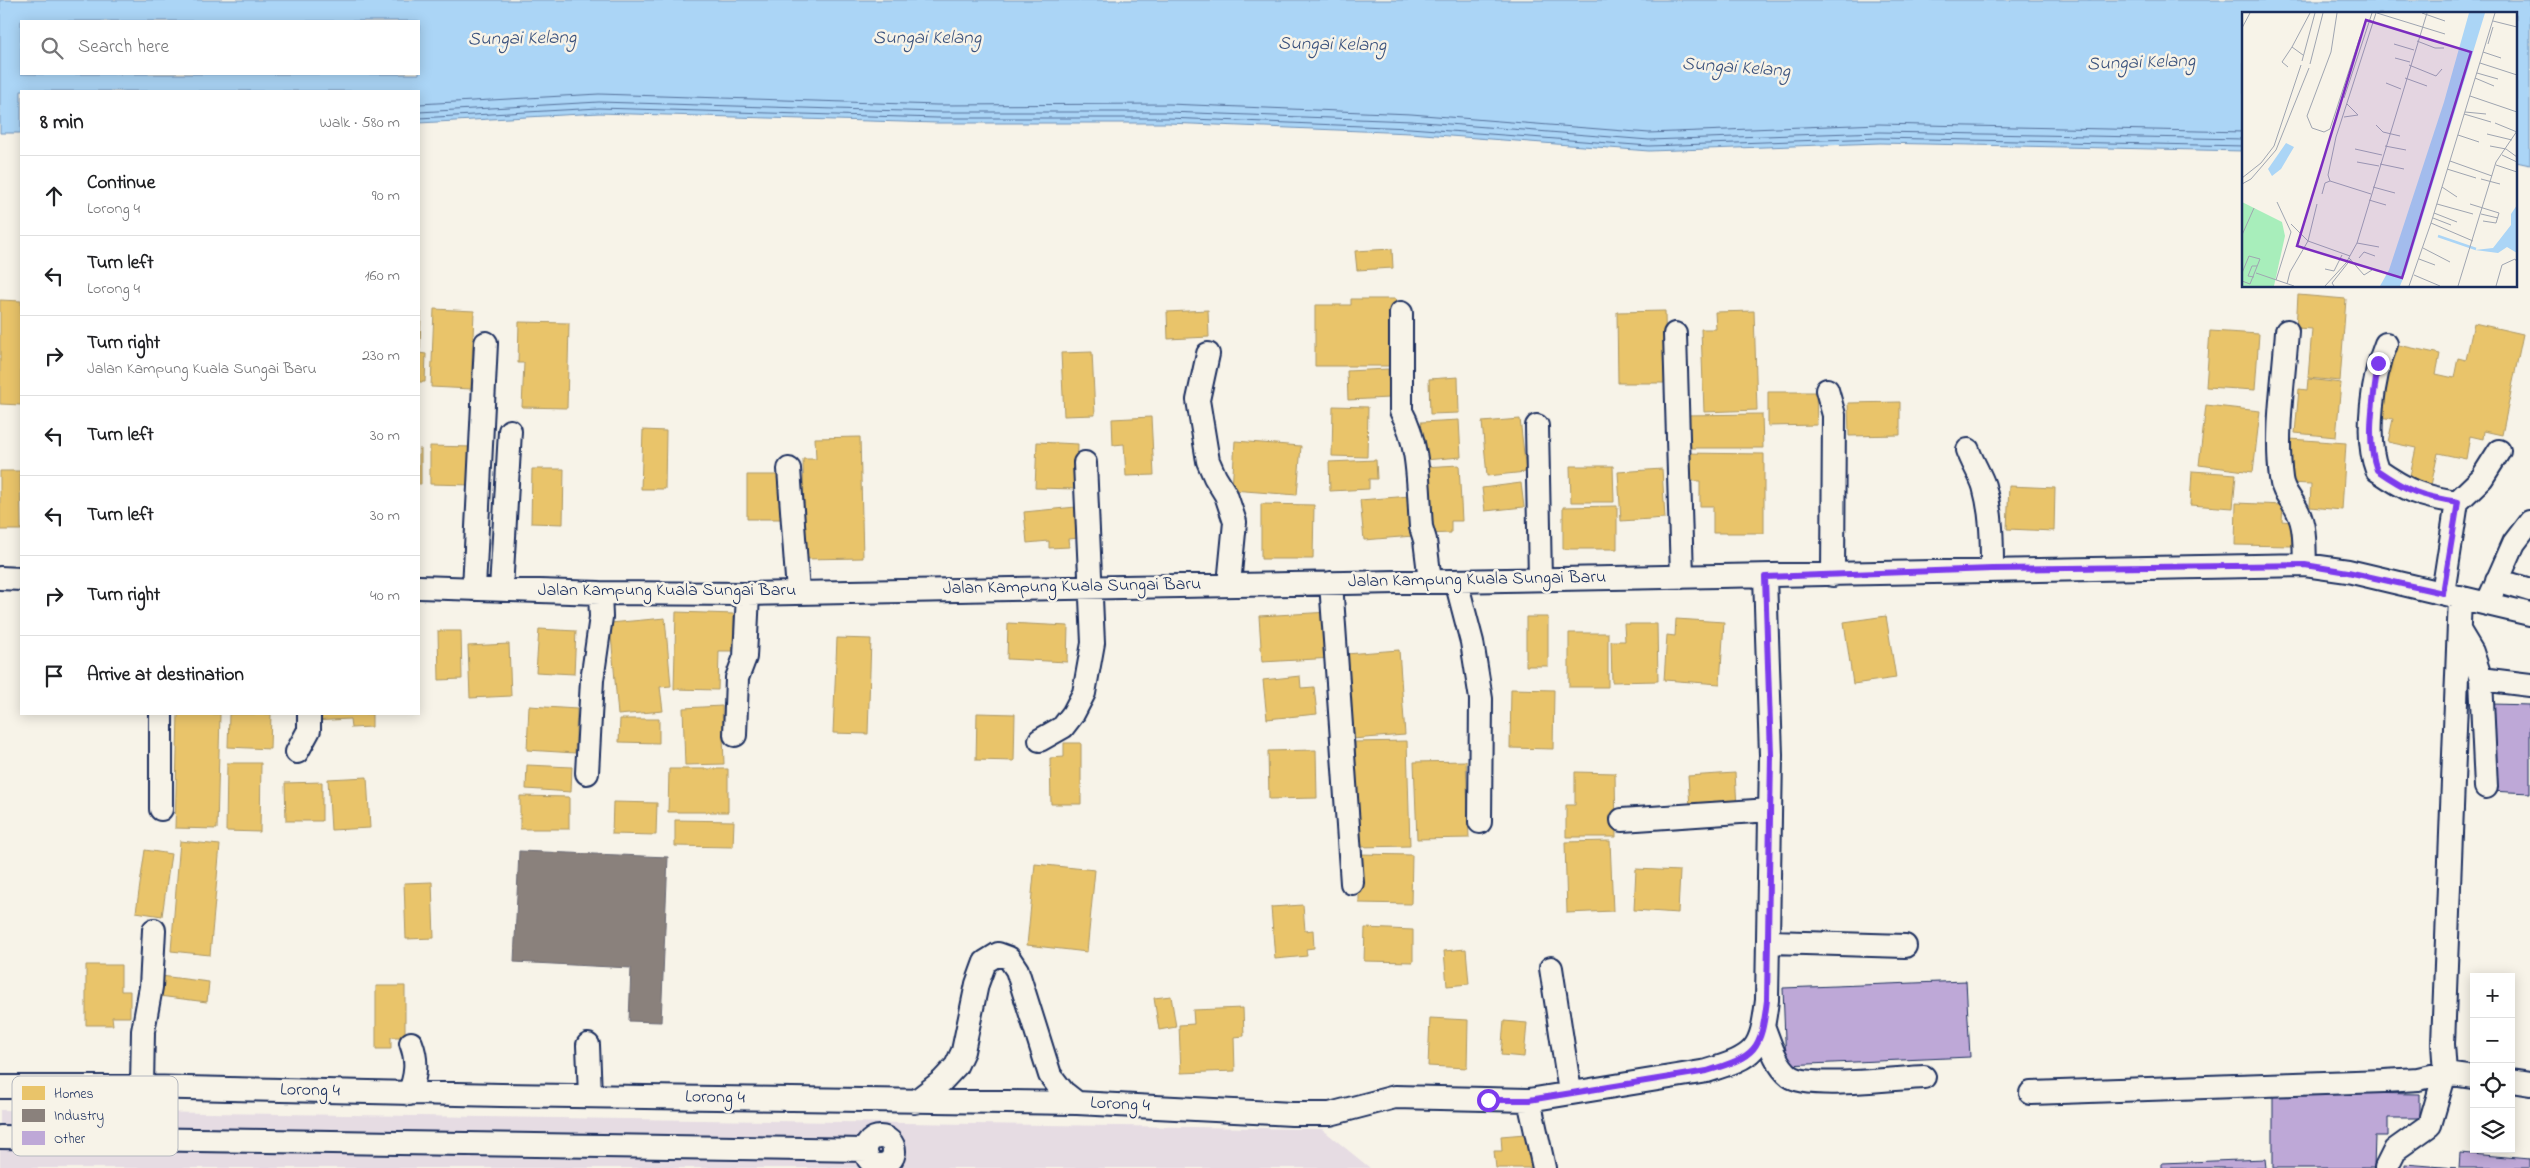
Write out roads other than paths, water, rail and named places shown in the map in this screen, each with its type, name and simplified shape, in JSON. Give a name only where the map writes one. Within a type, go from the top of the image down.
[{"type":"street","points":[[1401,314],[1401,411],[1409,424],[1414,441],[1421,526],[1425,540],[1430,581]]},
{"type":"street","points":[[2287,331],[2280,464],[2281,481],[2287,496],[2298,511],[2303,528],[2305,565]]},
{"type":"street","points":[[1675,334],[1682,577]]},
{"type":"street","points":[[474,589],[486,343]]},
{"type":"street","points":[[2386,344],[2378,363],[2372,411],[2372,446],[2377,470],[2400,487],[2421,496],[2458,502]]},
{"type":"street","points":[[1208,354],[1198,400],[1208,461],[1226,495],[1235,522],[1229,584]]},
{"type":"street","points":[[1827,390],[1834,415],[1833,575]]},
{"type":"street","points":[[1537,426],[1540,580]]},
{"type":"street","points":[[501,590],[510,430]]},
{"type":"street","points":[[1968,450],[1974,468],[1984,484],[1991,522],[1992,569]]},
{"type":"street","points":[[2386,1168],[2396,1150],[2430,1125],[2445,1073],[2443,1044],[2459,632],[2452,595],[2458,502],[2482,478],[2499,451]]},
{"type":"street","points":[[1040,740],[1063,727],[1073,714],[1084,693],[1093,643],[1085,463]]},
{"type":"street","points":[[789,469],[798,592]]},
{"type":"street","points":[[2487,604],[2514,543],[2530,522]]},
{"type":"street","name":"Jalan Kampung Kuala Sungai Baru","points":[[420,587],[600,593],[748,594],[1229,584],[1765,577],[1992,569],[2305,565],[2348,572],[2530,614]]},
{"type":"street","name":"Lorong 4","points":[[178,1088],[409,1094],[1076,1103],[1292,1114],[1330,1114],[1395,1097],[1529,1100],[1707,1071],[1736,1062],[1754,1051],[1764,1028],[1768,942],[1771,755],[1765,577]]},
{"type":"street","points":[[0,578],[20,579]]},
{"type":"street","points":[[2497,580],[2530,590]]},
{"type":"street","points":[[1456,581],[1472,642],[1480,699],[1480,822]]},
{"type":"street","points":[[1331,583],[1352,883]]},
{"type":"street","points":[[587,773],[592,680],[601,617],[600,593]]},
{"type":"street","points":[[735,735],[738,678],[745,657],[748,594]]},
{"type":"street","points":[[2459,632],[2472,652],[2481,679],[2486,787]]},
{"type":"street","points":[[2481,679],[2530,685]]},
{"type":"street","points":[[161,715],[161,809]]},
{"type":"street","points":[[297,752],[309,730],[309,715]]},
{"type":"street","points":[[1622,820],[1770,810]]},
{"type":"street","points":[[142,1076],[143,1031],[151,987],[154,930]]},
{"type":"street","points":[[1768,942],[1905,946]]},
{"type":"street","points":[[915,1102],[942,1082],[956,1066],[963,1051],[976,984],[985,962],[998,954],[1009,958],[1017,970],[1050,1075],[1063,1092],[1076,1103]]},
{"type":"street","points":[[1551,968],[1570,1092]]},
{"type":"street","points":[[1764,1028],[1775,1056],[1787,1074],[1796,1080],[1816,1083],[1924,1077]]},
{"type":"street","points":[[409,1094],[415,1077],[416,1056],[411,1043]]},
{"type":"street","points":[[588,1045],[590,1096]]},
{"type":"street","points":[[2031,1092],[2384,1081],[2418,1079],[2445,1073],[2470,1076]]},
{"type":"street","points":[[2515,1082],[2530,1084]]},
{"type":"street","points":[[1529,1100],[1544,1168]]},
{"type":"street","points":[[178,1140],[866,1150]]},
{"type":"water","name":"Sungai Kelang","points":[[0,0],[2530,0],[2530,165],[2518,162],[2518,12],[2242,12],[2242,151],[1880,143],[1649,151],[1410,133],[1168,123],[937,123],[599,113],[420,123],[420,90],[20,90],[20,133],[0,133]]}]
